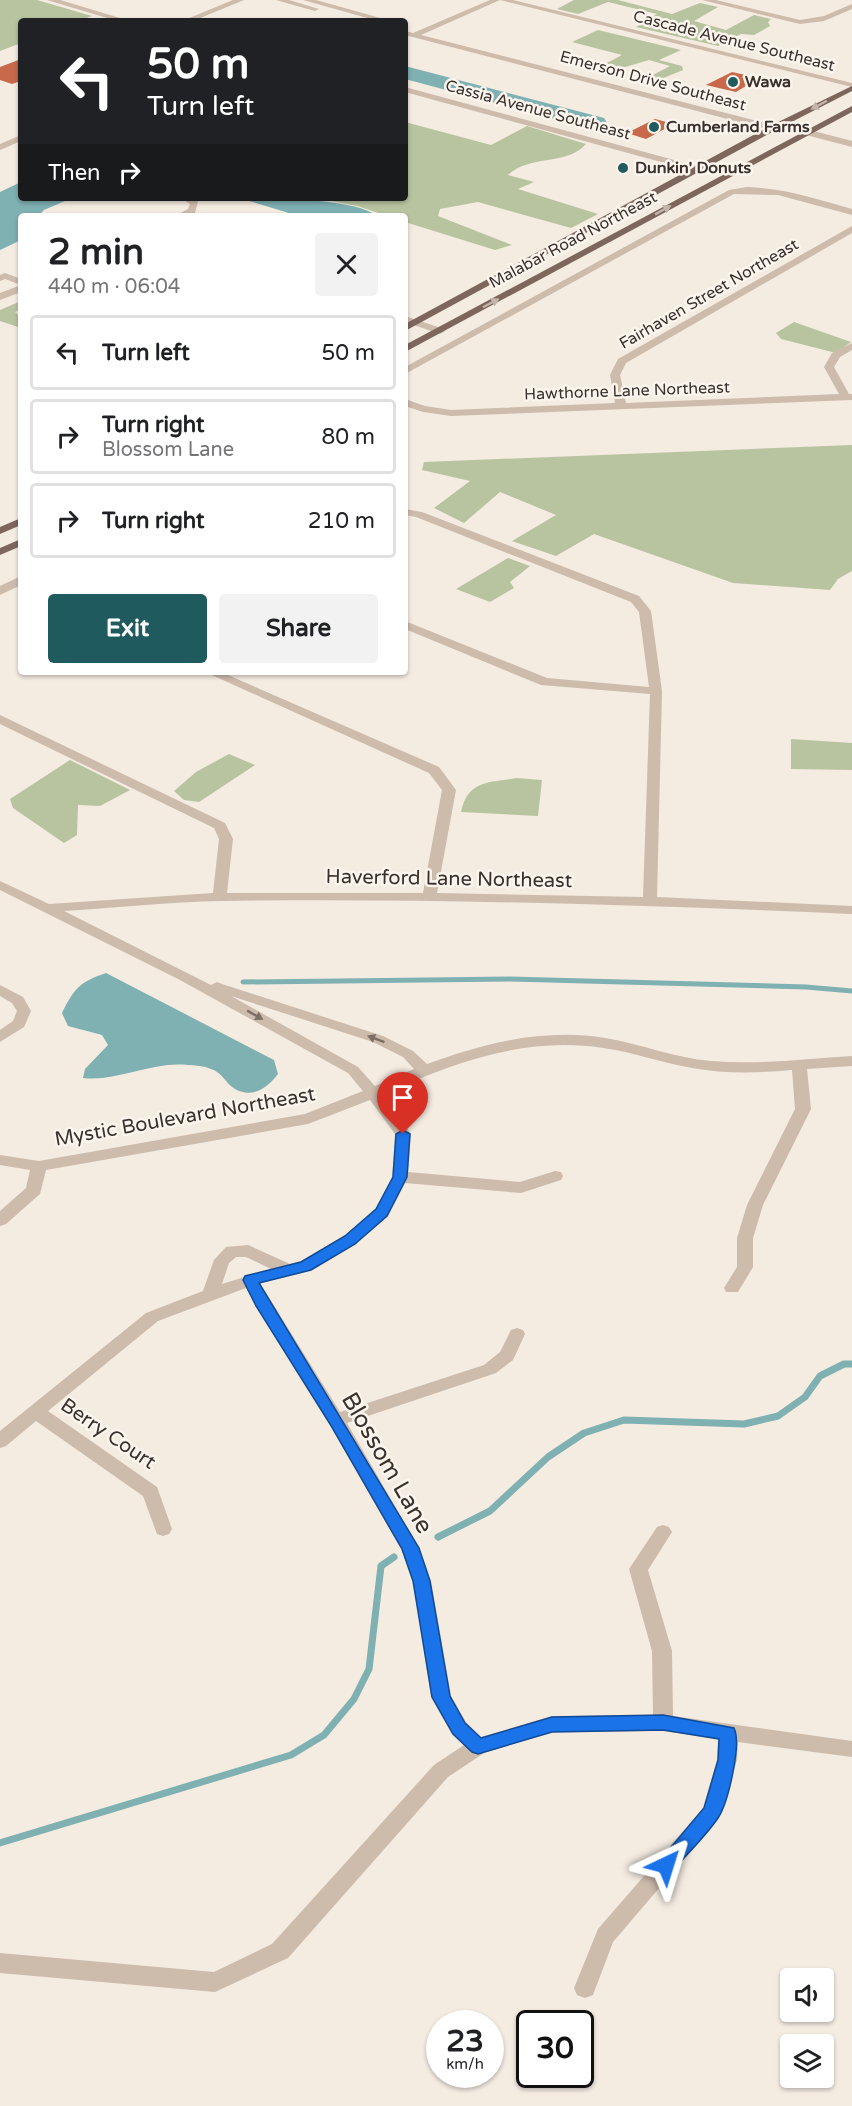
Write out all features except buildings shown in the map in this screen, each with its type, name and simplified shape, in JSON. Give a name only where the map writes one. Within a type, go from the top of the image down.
[{"type":"main road","points":[[410,321],[538,255],[852,86]]},
{"type":"main road","name":"Malabar Road Northeast","points":[[408,347],[852,108]]},
{"type":"main road","points":[[538,255],[564,263]]},
{"type":"main road","points":[[0,531],[18,522]]},
{"type":"main road","points":[[0,552],[18,543]]},
{"type":"street","points":[[51,0],[115,18]]},
{"type":"street","points":[[194,18],[240,0]]},
{"type":"street","points":[[280,0],[348,18]]},
{"type":"street","points":[[307,0],[375,18]]},
{"type":"street","points":[[329,6],[344,0]]},
{"type":"street","points":[[409,34],[424,31],[497,0]]},
{"type":"street","name":"Cascade Avenue Southeast","points":[[504,0],[852,86]]},
{"type":"street","points":[[706,0],[799,22],[813,22],[827,18],[852,6]]},
{"type":"street","name":"Emerson Drive Southeast","points":[[408,27],[786,122],[806,132]]},
{"type":"street","name":"Emerson Drive Southeast","points":[[409,34],[773,128],[806,132]]},
{"type":"street","name":"Cassia Avenue Southeast","points":[[408,90],[697,169]]},
{"type":"street","points":[[806,132],[852,144]]},
{"type":"street","points":[[0,147],[18,139]]},
{"type":"street","points":[[408,369],[732,192],[747,189],[778,191],[852,212]]},
{"type":"street","points":[[187,213],[192,211],[195,203],[191,201]]},
{"type":"street","name":"Fairhaven Street Northeast","points":[[621,406],[615,375],[622,362],[852,229]]},
{"type":"street","points":[[0,278],[5,276],[18,281]]},
{"type":"street","points":[[0,297],[18,289]]},
{"type":"street","points":[[410,321],[440,331]]},
{"type":"street","points":[[849,397],[830,367],[836,356],[852,346]]},
{"type":"street","name":"Hawthorne Lane Northeast","points":[[408,403],[423,409],[451,413],[849,397]]},
{"type":"street","points":[[408,513],[418,514],[635,599],[645,611],[656,691],[650,901]]},
{"type":"street","points":[[0,591],[18,584]]},
{"type":"street","points":[[408,626],[544,682],[656,691]]},
{"type":"street","points":[[218,675],[434,770],[449,790],[429,897]]},
{"type":"street","points":[[0,719],[219,826],[226,839],[220,897]]},
{"type":"street","points":[[0,885],[185,977],[353,1070],[375,1093],[403,1134],[400,1177],[382,1212],[350,1240],[306,1266],[250,1280],[152,1317],[0,1441]]},
{"type":"street","name":"Haverford Lane Northeast","points":[[46,908],[220,897],[429,897],[650,901],[852,910]]},
{"type":"street","points":[[185,977],[378,1039],[408,1054],[424,1070]]},
{"type":"street","points":[[0,990],[18,1000],[24,1011],[19,1024],[0,1037]]},
{"type":"street","name":"Mystic Boulevard Northeast","points":[[0,1160],[39,1166],[308,1119],[375,1093],[424,1070],[508,1045],[566,1040],[605,1044],[688,1063],[724,1067],[852,1061]]},
{"type":"street","points":[[732,1288],[745,1267],[745,1238],[755,1204],[803,1109],[802,1081],[798,1064]]},
{"type":"street","points":[[0,1220],[34,1190],[39,1166]]},
{"type":"street","points":[[400,1177],[521,1188],[555,1176]]},
{"type":"street","points":[[210,1295],[222,1260],[232,1251],[248,1251],[287,1270]]},
{"type":"street","name":"Blossom Lane","points":[[250,1280],[261,1302],[336,1420],[410,1548],[422,1581],[441,1697],[459,1728],[478,1746]]},
{"type":"street","points":[[336,1420],[490,1368],[507,1356],[517,1334]]},
{"type":"street","name":"Berry Court","points":[[36,1412],[151,1492],[163,1529]]},
{"type":"street","points":[[663,1532],[638,1569],[662,1651],[663,1723]]},
{"type":"street","points":[[0,1963],[215,1982],[280,1951],[441,1771],[478,1746],[552,1724],[663,1723],[852,1749]]},
{"type":"street","points":[[585,1988],[604,1936],[712,1812],[727,1760],[728,1733]]},
{"type":"green space","points":[[0,0],[37,0],[92,16],[87,18],[18,18],[18,44],[0,51]]},
{"type":"green space","points":[[574,0],[618,0],[672,14],[700,3],[718,7],[694,21],[726,30],[754,15],[771,19],[768,22],[770,26],[754,35],[741,34],[718,46],[636,27],[657,14],[608,2],[578,14],[557,9]]},
{"type":"green space","points":[[598,30],[681,50],[659,60],[682,66],[683,70],[661,79],[651,76],[670,66],[649,60],[615,70],[601,66],[622,55],[572,42]]},
{"type":"green space","points":[[408,123],[491,145],[527,126],[586,144],[569,155],[527,164],[517,169],[508,175],[534,182],[518,189],[598,214],[571,228],[478,202],[440,209],[438,216],[512,245],[495,250],[408,223],[408,213],[379,213],[331,201],[408,201]]},
{"type":"green space","points":[[18,302],[18,310],[15,312],[18,314],[18,327],[0,321],[0,310]]},
{"type":"green space","points":[[794,322],[851,342],[836,353],[781,339],[776,333]]},
{"type":"green space","points":[[852,445],[852,571],[838,579],[830,590],[733,583],[594,534],[556,556],[512,541],[556,515],[500,492],[464,523],[434,508],[470,481],[422,470],[424,462]]},
{"type":"green space","points":[[508,558],[530,566],[510,582],[514,588],[490,602],[456,589]]},
{"type":"green space","points":[[791,739],[852,743],[852,770],[791,769]]},
{"type":"green space","points":[[229,754],[255,765],[199,802],[184,800],[174,791],[196,772]]},
{"type":"green space","points":[[70,760],[130,790],[100,806],[78,805],[77,835],[64,843],[13,808],[10,799]]},
{"type":"green space","points":[[516,778],[542,780],[538,816],[461,812],[464,802],[474,788]]},
{"type":"water","points":[[408,67],[604,118],[607,123],[596,129],[408,80]]},
{"type":"water","points":[[18,183],[18,201],[65,201],[41,213],[18,213],[18,241],[0,250],[0,192]]},
{"type":"water","points":[[249,201],[331,202],[372,213],[289,213]]},
{"type":"water","points":[[106,973],[274,1060],[278,1074],[265,1087],[248,1093],[235,1089],[215,1071],[194,1065],[161,1066],[109,1077],[83,1078],[85,1069],[108,1045],[102,1035],[68,1026],[62,1013],[78,987]]},
{"type":"waterway","points":[[243,982],[510,979],[806,987],[852,991]]},
{"type":"waterway","points":[[438,1537],[490,1511],[548,1457],[584,1433],[624,1420],[744,1424],[778,1416],[805,1397],[820,1376],[844,1364],[852,1364]]},
{"type":"waterway","points":[[0,1843],[291,1755],[324,1735],[354,1699],[369,1669],[381,1566],[394,1557]]},
{"type":"place","name":"Wawa","points":[[733,82]]},
{"type":"place","name":"Cumberland Farms","points":[[654,127]]},
{"type":"place","name":"Dunkin' Donuts","points":[[623,168]]},
{"type":"route","points":[[403,1134],[400,1177],[382,1212],[350,1240],[306,1266],[250,1280],[261,1302],[336,1420],[410,1548],[422,1581],[441,1697],[459,1728],[478,1746],[552,1724],[663,1723],[728,1733],[727,1760],[712,1812],[666,1865]]}]
